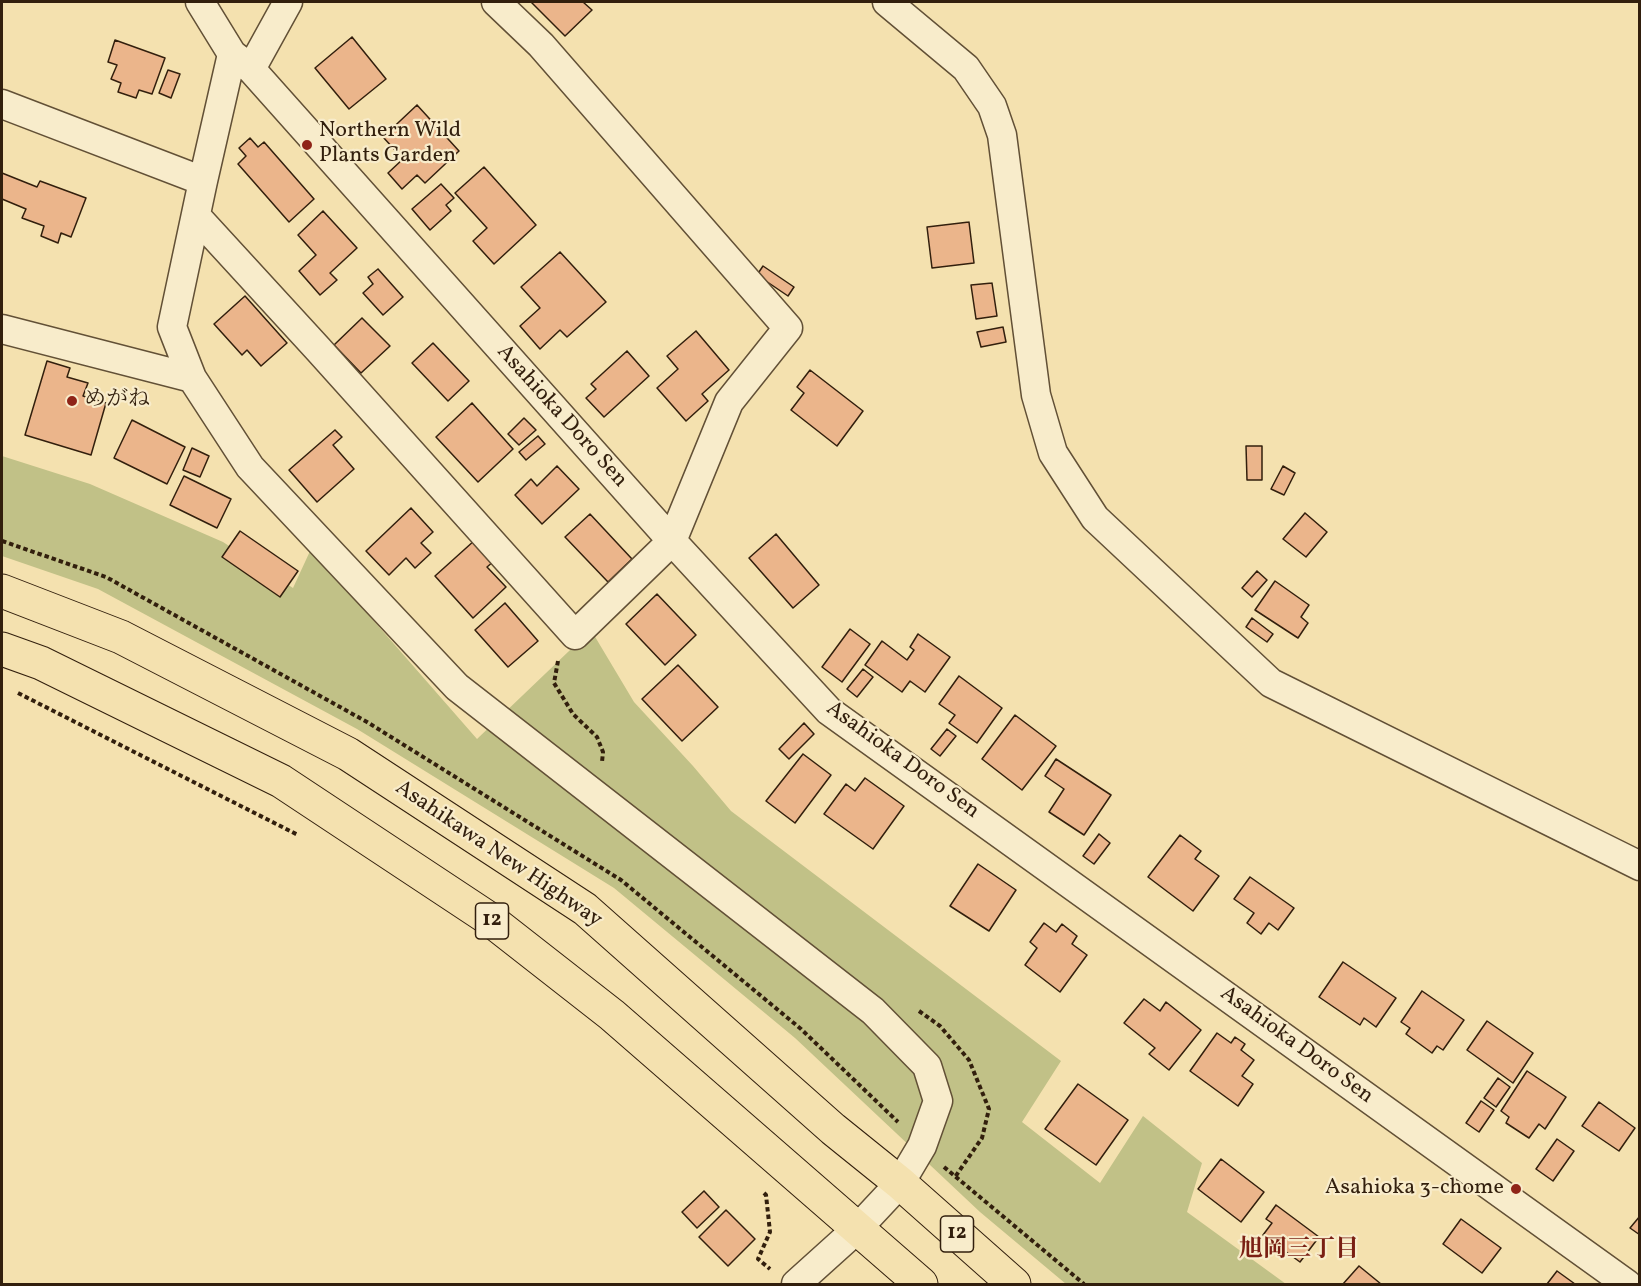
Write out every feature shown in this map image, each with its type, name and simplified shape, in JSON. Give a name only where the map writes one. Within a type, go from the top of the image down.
[{"type":"highway","name":"Asahikawa New Highway","points":[[2,591],[121,637],[348,754],[585,909],[833,1129],[900,1183],[1014,1284]]},
{"type":"highway","name":"12","points":[[2,649],[41,663],[281,781],[488,918],[612,1015],[921,1284]]},
{"type":"street","name":"Asahioka Doro Sen","points":[[200,2],[242,62],[672,541],[829,711],[1628,1284]]},
{"type":"street","points":[[288,2],[242,62],[203,182],[172,327],[192,378],[250,467],[457,687],[873,1011],[927,1066],[938,1101],[922,1146],[900,1183],[857,1229],[785,1278]]},
{"type":"street","points":[[196,216],[575,634],[672,541],[729,402],[788,328],[541,45],[496,2]]},
{"type":"street","points":[[887,2],[966,68],[992,106],[1002,135],[1036,395],[1053,453],[1095,518],[1271,683],[1640,866]]},
{"type":"street","points":[[2,104],[203,182]]},
{"type":"street","points":[[2,329],[192,378]]},
{"type":"path","points":[[575,634],[559,655],[554,683],[573,714],[597,737],[603,752],[601,770]]},
{"type":"path","points":[[12,689],[306,839]]},
{"type":"path","points":[[955,1177],[1084,1284]]},
{"type":"path","points":[[757,1187],[766,1195],[770,1232],[758,1259],[785,1278]]},
{"type":"green space","points":[[2,456],[90,484],[223,542],[293,588],[311,549],[477,739],[591,630],[634,702],[731,811],[1061,1061],[1022,1122],[1100,1183],[1143,1116],[1202,1163],[1187,1212],[1286,1284],[1066,1284],[980,1212],[795,1038],[614,888],[357,729],[98,589],[2,556]]},
{"type":"building","points":[[531,2],[583,2],[592,10],[565,36]]},
{"type":"building","points":[[352,37],[386,79],[349,109],[315,68]]},
{"type":"building","points":[[115,40],[165,58],[152,94],[139,90],[136,98],[118,92],[121,83],[111,79],[117,65],[108,62]]},
{"type":"building","points":[[168,70],[180,74],[171,98],[159,93]]},
{"type":"building","points":[[417,105],[459,151],[425,183],[417,175],[402,189],[388,173],[403,159],[383,137]]},
{"type":"building","points":[[250,138],[258,147],[264,142],[314,199],[289,222],[238,164],[246,156],[239,148]]},
{"type":"building","points":[[484,167],[536,225],[494,264],[473,241],[487,228],[455,193]]},
{"type":"building","points":[[2,173],[37,187],[40,181],[86,198],[71,237],[61,233],[58,243],[41,236],[44,226],[22,218],[26,209],[2,199]]},
{"type":"building","points":[[441,184],[454,198],[446,205],[451,211],[430,230],[412,209]]},
{"type":"building","points":[[323,211],[357,248],[330,273],[337,280],[320,295],[299,271],[316,255],[298,235]]},
{"type":"building","points":[[969,222],[974,263],[932,268],[927,227]]},
{"type":"building","points":[[560,252],[606,302],[567,337],[560,330],[540,349],[520,326],[540,308],[521,287]]},
{"type":"building","points":[[763,266],[794,287],[788,296],[757,275]]},
{"type":"building","points":[[378,269],[403,297],[383,315],[363,293],[373,284],[368,277]]},
{"type":"building","points":[[992,283],[997,316],[976,319],[971,285]]},
{"type":"building","points":[[245,296],[287,343],[261,366],[247,350],[242,355],[214,324]]},
{"type":"building","points":[[362,318],[390,346],[361,373],[334,345]]},
{"type":"building","points":[[1003,327],[1006,342],[981,347],[977,332]]},
{"type":"building","points":[[696,331],[729,370],[702,394],[708,401],[686,421],[657,388],[678,369],[667,356]]},
{"type":"building","points":[[433,343],[469,381],[448,401],[412,363]]},
{"type":"building","points":[[627,351],[649,376],[604,417],[586,398],[596,389],[591,384]]},
{"type":"building","points":[[47,361],[70,368],[67,377],[88,383],[83,396],[106,403],[91,455],[25,435]]},
{"type":"building","points":[[810,370],[863,411],[837,446],[791,410],[804,393],[797,387]]},
{"type":"building","points":[[472,403],[513,449],[478,482],[436,437]]},
{"type":"building","points":[[524,418],[536,430],[519,445],[508,434]]},
{"type":"building","points":[[132,420],[185,447],[167,484],[114,458]]},
{"type":"building","points":[[335,430],[342,437],[333,445],[354,469],[317,502],[289,470]]},
{"type":"building","points":[[538,436],[545,444],[526,460],[519,452]]},
{"type":"building","points":[[1246,446],[1262,446],[1262,480],[1247,480]]},
{"type":"building","points":[[192,448],[209,456],[200,477],[183,470]]},
{"type":"building","points":[[557,466],[579,489],[542,524],[515,495],[531,479],[537,486]]},
{"type":"building","points":[[1283,466],[1295,473],[1284,495],[1271,489]]},
{"type":"building","points":[[184,476],[231,499],[217,528],[170,505]]},
{"type":"building","points":[[411,508],[433,532],[421,543],[431,553],[415,568],[406,558],[389,575],[366,551]]},
{"type":"building","points":[[1305,513],[1327,532],[1306,557],[1283,539]]},
{"type":"building","points":[[590,514],[632,559],[608,582],[565,537]]},
{"type":"building","points":[[240,531],[298,571],[280,597],[222,557]]},
{"type":"building","points":[[776,534],[819,585],[793,608],[749,558]]},
{"type":"building","points":[[475,540],[494,561],[487,567],[506,587],[473,618],[435,576]]},
{"type":"building","points":[[1257,571],[1267,580],[1252,597],[1242,588]]},
{"type":"building","points":[[1275,581],[1309,605],[1301,617],[1308,623],[1298,638],[1255,610]]},
{"type":"building","points":[[657,594],[696,635],[665,665],[626,624]]},
{"type":"building","points":[[505,603],[538,641],[508,667],[475,630]]},
{"type":"building","points":[[1252,618],[1273,634],[1267,642],[1246,627]]},
{"type":"building","points":[[850,629],[870,644],[842,682],[822,667]]},
{"type":"building","points":[[918,634],[950,657],[925,692],[910,681],[902,692],[865,665],[882,641],[907,660],[914,650],[910,647]]},
{"type":"building","points":[[678,665],[718,707],[682,741],[642,699]]},
{"type":"building","points":[[863,669],[873,677],[857,697],[847,689]]},
{"type":"building","points":[[959,676],[1002,708],[977,743],[949,723],[955,715],[939,704]]},
{"type":"building","points":[[1015,715],[1056,746],[1022,790],[982,759]]},
{"type":"building","points":[[804,723],[814,734],[789,759],[779,749]]},
{"type":"building","points":[[947,729],[956,736],[940,756],[931,749]]},
{"type":"building","points":[[803,754],[831,775],[795,823],[766,801]]},
{"type":"building","points":[[1056,759],[1111,795],[1084,835],[1049,812],[1064,789],[1045,776]]},
{"type":"building","points":[[865,778],[904,806],[873,849],[824,814],[846,784],[855,791]]},
{"type":"building","points":[[1099,834],[1110,843],[1094,864],[1083,856]]},
{"type":"building","points":[[1180,835],[1201,851],[1195,859],[1219,876],[1193,911],[1148,877]]},
{"type":"building","points":[[978,864],[1016,890],[989,931],[950,906]]},
{"type":"building","points":[[1250,877],[1294,908],[1278,930],[1269,923],[1261,934],[1247,923],[1254,913],[1234,899]]},
{"type":"building","points":[[1044,923],[1056,932],[1062,924],[1077,936],[1072,944],[1087,955],[1060,992],[1025,965],[1037,948],[1030,942]]},
{"type":"building","points":[[1343,962],[1396,998],[1376,1027],[1364,1018],[1360,1025],[1319,997]]},
{"type":"building","points":[[1422,991],[1464,1020],[1443,1050],[1437,1046],[1432,1053],[1406,1034],[1410,1028],[1401,1022]]},
{"type":"building","points":[[1144,999],[1160,1011],[1166,1002],[1201,1030],[1169,1070],[1149,1054],[1155,1048],[1124,1023]]},
{"type":"building","points":[[1487,1021],[1533,1053],[1513,1083],[1467,1050]]},
{"type":"building","points":[[1217,1033],[1231,1043],[1235,1037],[1245,1044],[1241,1050],[1254,1060],[1242,1076],[1253,1084],[1238,1106],[1190,1071]]},
{"type":"building","points":[[1527,1071],[1566,1097],[1545,1129],[1539,1124],[1529,1138],[1506,1123],[1509,1117],[1501,1111]]},
{"type":"building","points":[[1498,1078],[1510,1087],[1496,1107],[1484,1098]]},
{"type":"building","points":[[1078,1084],[1128,1120],[1096,1165],[1045,1129]]},
{"type":"building","points":[[1481,1101],[1494,1110],[1479,1132],[1466,1123]]},
{"type":"building","points":[[1599,1102],[1635,1128],[1619,1151],[1582,1126]]},
{"type":"building","points":[[1557,1139],[1574,1151],[1553,1181],[1536,1169]]},
{"type":"building","points":[[1221,1159],[1264,1192],[1241,1222],[1198,1189]]},
{"type":"building","points":[[704,1191],[719,1207],[697,1228],[682,1212]]},
{"type":"building","points":[[1276,1205],[1319,1237],[1300,1262],[1263,1235],[1272,1223],[1266,1219]]},
{"type":"building","points":[[726,1210],[755,1239],[728,1266],[699,1237]]},
{"type":"building","points":[[1640,1216],[1640,1235],[1630,1228]]},
{"type":"building","points":[[1461,1219],[1501,1248],[1482,1273],[1443,1244]]},
{"type":"building","points":[[1359,1266],[1381,1284],[1343,1284]]},
{"type":"building","points":[[1557,1271],[1575,1284],[1547,1284]]},
{"type":"place","name":"Northern Wild Plants Garden","points":[[307,145]]},
{"type":"place","name":"めがね","points":[[72,401]]},
{"type":"place","name":"Asahioka 3-chome","points":[[1516,1189]]},
{"type":"district","name":"旭岡三丁目","points":[[1299,1252]]}]
